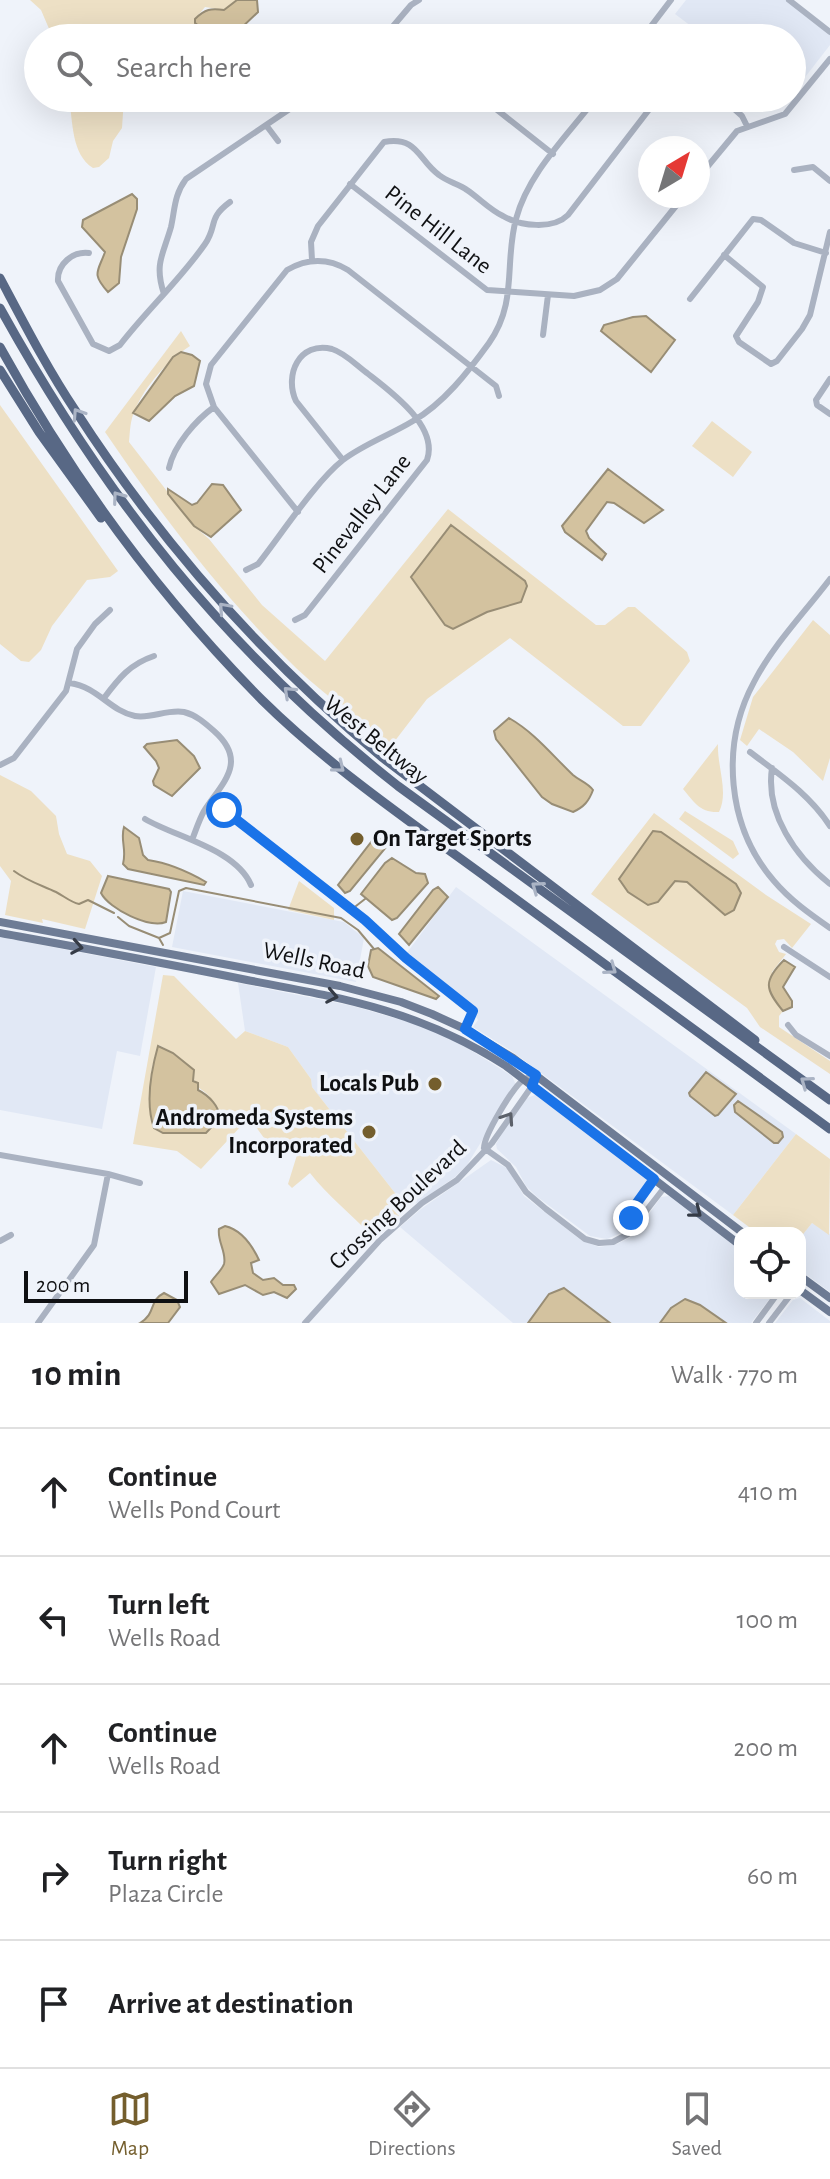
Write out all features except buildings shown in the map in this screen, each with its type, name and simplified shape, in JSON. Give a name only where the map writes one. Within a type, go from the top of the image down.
[{"type":"highway","points":[[0,278],[55,378],[110,463],[175,550],[255,641],[307,692],[383,758],[740,1026],[782,1064]]},
{"type":"highway","name":"West Beltway","points":[[0,308],[64,417],[142,530],[190,589],[281,685],[366,760],[419,801],[830,1100]]},
{"type":"highway","name":"West Beltway","points":[[0,347],[42,421],[130,551],[194,627],[264,701],[367,790],[830,1129]]},
{"type":"highway","points":[[0,370],[90,505],[130,551]]},
{"type":"main road","name":"Wells Road","points":[[0,922],[292,976],[401,1002],[465,1029],[536,1075],[735,1227]]},
{"type":"main road","name":"Wells Road","points":[[0,933],[362,1002],[430,1025],[483,1051],[524,1080],[734,1240]]},
{"type":"main road","points":[[245,979],[256,976],[285,981],[292,976]]},
{"type":"main road","points":[[659,1184],[666,1175]]},
{"type":"main road","points":[[806,1280],[830,1298]]},
{"type":"main road","points":[[806,1294],[830,1312]]},
{"type":"street","points":[[395,24],[419,0]]},
{"type":"street","points":[[653,24],[671,0]]},
{"type":"street","points":[[789,0],[830,30]]},
{"type":"street","points":[[796,0],[830,30]]},
{"type":"street","points":[[806,88],[830,59]]},
{"type":"street","points":[[164,294],[158,278],[158,264],[179,188],[186,179],[285,112]]},
{"type":"street","points":[[500,112],[553,154]]},
{"type":"street","points":[[246,570],[258,564],[343,460],[415,420],[441,400],[497,330],[509,293],[515,221],[529,187],[585,112]]},
{"type":"street","points":[[312,260],[314,232],[379,146],[391,141],[413,146],[439,175],[463,187],[501,216],[550,225],[563,220],[647,112]]},
{"type":"street","points":[[738,112],[747,126]]},
{"type":"street","points":[[710,163],[729,138],[747,126],[772,121],[787,112]]},
{"type":"street","points":[[266,125],[278,141]]},
{"type":"street","points":[[794,170],[813,167],[830,181]]},
{"type":"street","name":"Pine Hill Lane","points":[[350,184],[480,287],[493,292],[587,294],[609,285],[626,270],[675,208]]},
{"type":"street","points":[[89,253],[82,252],[65,261],[60,267],[58,281],[93,344],[102,350],[116,349],[207,242],[218,211],[230,202]]},
{"type":"street","points":[[690,299],[749,222],[757,219],[794,243],[828,253]]},
{"type":"street","points":[[724,255],[763,287],[758,302],[736,336],[739,342],[771,364],[777,361],[807,320],[828,253],[830,232]]},
{"type":"street","points":[[298,512],[214,407],[207,375],[211,365],[279,277],[297,264],[312,260],[337,264],[348,270],[496,386],[499,396]]},
{"type":"street","points":[[543,335],[548,295]]},
{"type":"street","points":[[343,460],[296,401],[291,390],[292,371],[302,357],[318,348],[343,354],[403,402],[415,420]]},
{"type":"street","points":[[830,379],[816,400],[817,405],[830,414]]},
{"type":"street","points":[[169,468],[171,457],[199,420],[214,407]]},
{"type":"street","name":"Pinevalley Lane","points":[[295,620],[305,615],[427,460],[430,446],[415,420]]},
{"type":"street","points":[[830,579],[754,681],[739,718],[732,770],[738,811],[755,856],[783,891],[830,928]]},
{"type":"street","points":[[0,765],[14,758],[23,748],[66,691],[81,641],[110,610]]},
{"type":"street","points":[[104,698],[131,666],[154,656]]},
{"type":"street","points":[[70,683],[86,686],[133,716],[187,713],[202,720],[226,745],[231,763],[228,778],[205,811],[192,840]]},
{"type":"street","points":[[750,752],[808,797],[828,817],[830,826]]},
{"type":"street","points":[[772,768],[771,794],[790,842],[808,865],[830,884]]},
{"type":"street","points":[[224,810],[365,920],[406,958],[473,1011],[465,1029]]},
{"type":"street","points":[[145,819],[218,852],[248,877],[251,885]]},
{"type":"street","points":[[784,947],[830,977]]},
{"type":"street","points":[[788,1025],[796,1035],[830,1056]]},
{"type":"street","points":[[524,1080],[536,1075]]},
{"type":"street","name":"Crossing Boulevard","points":[[305,1323],[380,1240],[422,1203],[457,1180],[492,1143],[532,1086],[536,1075]]},
{"type":"street","name":"Crossing Boulevard","points":[[484,1148],[484,1138],[524,1080]]},
{"type":"street","points":[[484,1148],[508,1165],[526,1192],[585,1239],[599,1243],[613,1242],[625,1236],[659,1184]]},
{"type":"street","points":[[0,1155],[108,1174],[140,1183]]},
{"type":"street","points":[[38,1323],[94,1245],[108,1174]]},
{"type":"street","points":[[633,1228],[631,1218],[634,1207],[659,1184]]},
{"type":"street","points":[[0,1241],[11,1235]]},
{"type":"street","points":[[756,1323],[774,1299]]},
{"type":"street","points":[[769,1323],[787,1299]]},
{"type":"shaded area","points":[[30,0],[237,0],[224,10],[205,7],[195,19],[196,24],[47,24],[41,10]]},
{"type":"shaded area","points":[[237,0],[257,0],[258,12],[245,24],[195,23],[195,19],[205,11],[224,10]]},
{"type":"shaded area","points":[[686,0],[787,0],[830,34],[830,45],[806,76],[806,24],[688,24],[675,14]]},
{"type":"shaded area","points":[[71,112],[123,112],[122,128],[113,141],[109,158],[99,167],[93,168],[86,162],[74,136]]},
{"type":"shaded area","points":[[132,194],[137,199],[137,209],[121,257],[119,283],[108,292],[98,276],[105,252],[82,227],[83,220]]},
{"type":"shaded area","points":[[646,316],[675,340],[651,372],[601,331],[604,325]]},
{"type":"shaded area","points":[[181,331],[190,346],[166,366],[139,401],[132,418],[129,442],[194,526],[209,539],[262,605],[325,661],[448,509],[596,625],[605,625],[628,607],[635,607],[687,652],[690,661],[641,726],[623,726],[510,638],[427,699],[391,746],[309,680],[259,630],[189,548],[105,432]],"holes":[[[451,525],[525,580],[527,586],[521,602],[487,612],[453,629],[411,577]]]},
{"type":"shaded area","points":[[181,352],[200,361],[194,386],[175,396],[149,421],[133,413],[173,357]]},
{"type":"shaded area","points":[[0,405],[118,571],[110,577],[87,580],[52,626],[41,650],[29,662],[21,661],[0,644]]},
{"type":"shaded area","points":[[712,421],[752,452],[733,477],[692,446]]},
{"type":"shaded area","points":[[608,469],[663,510],[644,523],[614,503],[607,502],[586,531],[606,554],[602,560],[565,532],[562,526]]},
{"type":"shaded area","points":[[212,484],[223,485],[241,510],[211,537],[194,526],[168,494],[168,489],[192,505]]},
{"type":"shaded area","points":[[451,525],[525,581],[527,586],[521,602],[487,612],[453,629],[445,625],[411,577]]},
{"type":"shaded area","points":[[813,620],[830,635],[830,758],[823,781],[793,752],[759,729],[747,746],[740,740],[753,697]]},
{"type":"shaded area","points":[[509,718],[527,730],[593,790],[583,806],[573,812],[542,797],[496,739],[494,731]]},
{"type":"shaded area","points":[[177,740],[194,756],[200,768],[172,796],[154,785],[159,768],[144,747]]},
{"type":"shaded area","points":[[718,744],[723,796],[719,812],[712,812],[698,806],[683,789]]},
{"type":"shaded area","points":[[0,775],[31,791],[56,816],[67,854],[90,861],[102,876],[85,929],[42,919],[43,923],[5,915],[11,881],[0,866]]},
{"type":"shaded area","points":[[685,811],[733,841],[739,854],[733,859],[679,819]]},
{"type":"shaded area","points":[[654,813],[811,924],[792,948],[784,939],[777,940],[775,944],[779,952],[786,954],[772,972],[772,997],[783,1011],[779,1016],[779,1027],[830,1061],[830,1074],[760,1027],[747,1008],[591,894]],"holes":[[[661,832],[725,915],[687,882],[675,881]]]},
{"type":"shaded area","points":[[124,827],[139,838],[143,855],[148,860],[185,871],[206,882],[204,885],[128,869],[123,864]]},
{"type":"shaded area","points":[[653,831],[661,832],[736,884],[741,893],[734,910],[725,915],[687,882],[675,881],[658,902],[648,905],[628,892],[619,879]]},
{"type":"shaded area","points":[[375,837],[386,841],[387,846],[345,893],[338,885]]},
{"type":"shaded area","points":[[392,858],[416,873],[425,874],[428,883],[392,920],[361,894]]},
{"type":"shaded area","points":[[108,876],[169,889],[166,922],[150,923],[112,905],[101,893]]},
{"type":"shaded area","points":[[299,881],[334,908],[334,920],[288,910]]},
{"type":"shaded area","points":[[438,887],[448,897],[409,945],[399,934]]},
{"type":"shaded area","points":[[456,887],[796,1134],[733,1215],[510,1050],[473,1027],[478,1020],[467,1002],[406,954]]},
{"type":"shaded area","points":[[183,891],[344,922],[364,938],[356,982],[172,947]]},
{"type":"shaded area","points":[[0,937],[156,967],[140,1056],[117,1051],[102,1129],[0,1110]]},
{"type":"shaded area","points":[[378,948],[439,996],[436,999],[373,977],[368,966],[371,950]]},
{"type":"shaded area","points":[[784,960],[795,967],[783,987],[792,1001],[792,1007],[783,1011],[769,985],[772,974]]},
{"type":"shaded area","points":[[163,975],[174,976],[236,1039],[245,1031],[288,1047],[311,1079],[312,1087],[406,1207],[391,1225],[371,1235],[310,1173],[292,1188],[288,1184],[297,1155],[283,1143],[272,1149],[253,1123],[242,1125],[201,1169],[177,1151],[133,1144]],"holes":[[[159,1045],[194,1070],[196,1085],[209,1096],[219,1113],[218,1120],[206,1133],[161,1133],[155,1129],[150,1098],[153,1064]]]},
{"type":"shaded area","points":[[238,983],[353,1006],[422,1026],[461,1044],[512,1076],[516,1085],[467,1165],[419,1202],[406,1207],[312,1087],[311,1079],[288,1047],[245,1031]]},
{"type":"shaded area","points":[[158,1046],[173,1053],[194,1070],[193,1081],[198,1083],[198,1090],[216,1106],[219,1119],[206,1133],[163,1133],[154,1128],[149,1098]]},
{"type":"shaded area","points":[[706,1072],[736,1094],[715,1116],[689,1093]]},
{"type":"shaded area","points":[[535,1095],[647,1179],[646,1187],[628,1211],[627,1227],[621,1233],[607,1239],[590,1236],[536,1196],[526,1186],[516,1167],[497,1149],[496,1144],[507,1125],[527,1098]]},
{"type":"shaded area","points":[[738,1101],[782,1132],[783,1137],[778,1143],[735,1112],[734,1105]]},
{"type":"shaded area","points":[[796,1134],[830,1159],[829,1235],[812,1223],[806,1230],[806,1227],[749,1227],[733,1215]]},
{"type":"shaded area","points":[[491,1160],[507,1168],[524,1196],[581,1240],[599,1247],[617,1244],[633,1236],[661,1197],[669,1196],[734,1245],[734,1299],[769,1299],[751,1323],[726,1323],[701,1305],[685,1299],[671,1308],[660,1323],[610,1323],[583,1302],[549,1294],[528,1323],[513,1323],[400,1227]]},
{"type":"shaded area","points":[[812,1223],[830,1234],[830,1292],[806,1274],[806,1230]]},
{"type":"shaded area","points":[[225,1226],[246,1239],[253,1249],[259,1260],[251,1263],[253,1273],[263,1280],[274,1278],[283,1285],[294,1285],[296,1289],[287,1298],[274,1292],[263,1295],[245,1285],[219,1294],[211,1282],[224,1264],[219,1229]]},
{"type":"shaded area","points":[[564,1288],[610,1323],[528,1323],[549,1294]]},
{"type":"shaded area","points":[[164,1293],[177,1300],[180,1307],[168,1323],[140,1323],[149,1315],[159,1296]]},
{"type":"shaded area","points":[[685,1299],[726,1323],[660,1323],[671,1308]]},
{"type":"shaded area","points":[[801,1299],[830,1323],[775,1323],[793,1300]]},
{"type":"waterway","points":[[14,871],[73,902],[79,904],[88,900],[114,913]]},
{"type":"waterway","points":[[163,945],[159,938],[170,933],[179,891],[186,888],[341,918],[358,930],[374,949]]},
{"type":"waterway","points":[[356,906],[365,899]]},
{"type":"waterway","points":[[118,917],[129,926],[159,938]]},
{"type":"place","name":"On Target Sports","points":[[357,839]]},
{"type":"place","name":"Locals Pub","points":[[435,1084]]},
{"type":"place","name":"Andromeda Systems Incorporated","points":[[369,1132]]},
{"type":"route","points":[[224,810],[365,920],[406,958],[473,1011],[465,1029],[536,1075],[532,1086],[654,1179],[634,1207],[631,1218]]}]
